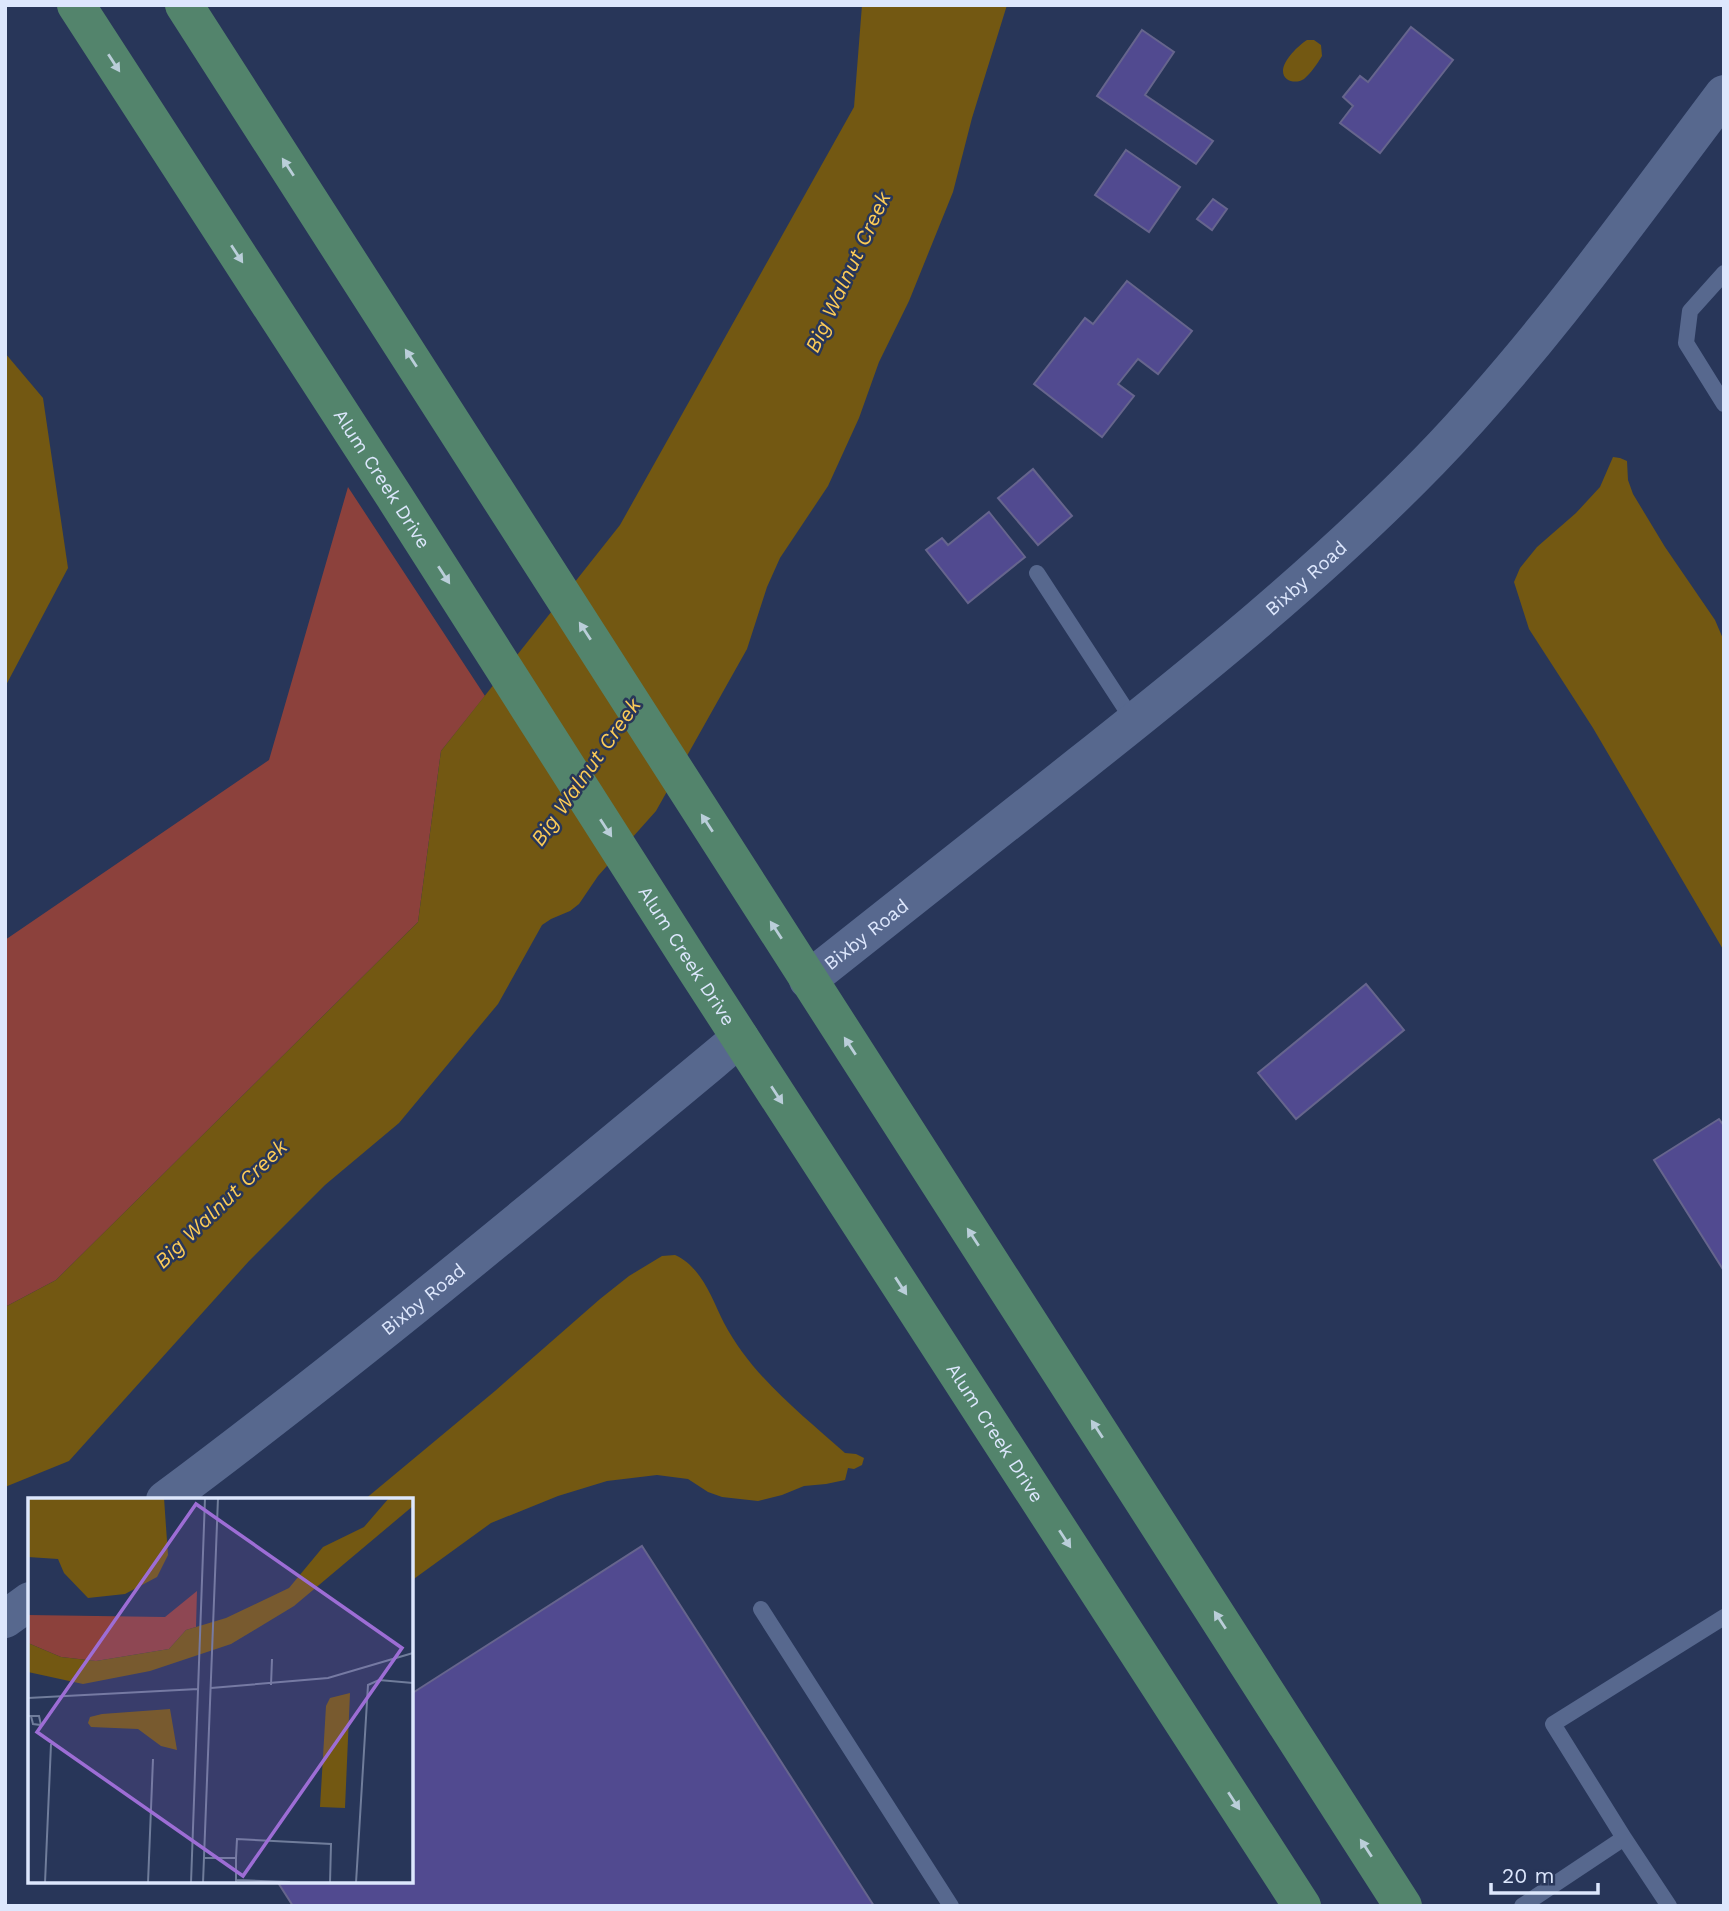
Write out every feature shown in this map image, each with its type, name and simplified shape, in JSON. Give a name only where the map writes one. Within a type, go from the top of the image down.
[{"type":"main road","name":"Alum Creek Drive","points":[[76,5],[740,1038],[1303,1906]]},
{"type":"main road","points":[[184,5],[1403,1906]]},
{"type":"street","name":"Bixby Road","points":[[808,980],[1235,640],[1318,568],[1430,461],[1497,388],[1568,302],[1724,93]]},
{"type":"street","name":"Bixby Road","points":[[168,1498],[261,1428],[410,1309],[740,1038]]},
{"type":"street","points":[[5,1619],[28,1602]]},
{"type":"lane","points":[[1724,273],[1690,311],[1686,343],[1724,404]]},
{"type":"lane","points":[[1037,573],[1134,722]]},
{"type":"lane","points":[[761,1609],[951,1906]]},
{"type":"lane","points":[[1668,1906],[1552,1724],[1724,1617]]},
{"type":"lane","points":[[1522,1906],[1623,1838]]},
{"type":"shaded area","points":[[348,487],[485,696],[441,751],[418,922],[56,1280],[5,1307],[5,940],[269,760]]},
{"type":"water","name":"Big Walnut Creek","points":[[862,5],[1007,5],[972,118],[953,192],[909,301],[879,362],[859,418],[828,486],[780,558],[767,587],[747,649],[656,811],[598,876],[579,904],[542,925],[498,1004],[399,1123],[325,1185],[249,1261],[69,1461],[5,1487],[5,1307],[56,1280],[418,922],[441,751],[620,525],[854,107]]},
{"type":"water","points":[[1307,40],[1314,40],[1321,45],[1322,56],[1304,79],[1294,82],[1288,80],[1283,71],[1286,62]]},
{"type":"water","points":[[5,353],[43,398],[68,568],[5,687]]},
{"type":"water","points":[[1613,457],[1627,461],[1628,480],[1633,494],[1715,620],[1724,641],[1724,951],[1593,728],[1529,629],[1514,582],[1520,568],[1537,547],[1576,513],[1600,487]]},
{"type":"water","points":[[675,1255],[692,1267],[710,1294],[735,1342],[763,1377],[845,1453],[864,1458],[862,1465],[854,1469],[848,1468],[845,1480],[804,1486],[758,1501],[722,1497],[708,1492],[688,1479],[657,1475],[607,1481],[558,1496],[491,1523],[413,1580],[413,1498],[366,1498],[600,1299],[629,1276],[662,1256]]},
{"type":"building","points":[[1411,27],[1453,60],[1380,153],[1340,123],[1353,106],[1343,97],[1360,76],[1368,82]]},
{"type":"building","points":[[1142,30],[1174,52],[1145,95],[1213,141],[1196,164],[1097,96]]},
{"type":"building","points":[[1126,150],[1180,187],[1149,232],[1095,195]]},
{"type":"building","points":[[1213,199],[1227,209],[1212,230],[1197,219]]},
{"type":"building","points":[[1127,281],[1192,331],[1158,374],[1138,359],[1118,384],[1134,396],[1102,437],[1034,384],[1085,318],[1093,324]]},
{"type":"building","points":[[1033,469],[1072,516],[1038,545],[998,498]]},
{"type":"building","points":[[989,512],[1025,557],[968,603],[926,550],[942,538],[948,545]]},
{"type":"building","points":[[1366,984],[1404,1030],[1296,1119],[1258,1073]]},
{"type":"building","points":[[1719,1119],[1724,1126],[1724,1271],[1654,1160]]},
{"type":"building","points":[[642,1546],[874,1906],[293,1906],[278,1883],[413,1883],[413,1693]]}]
